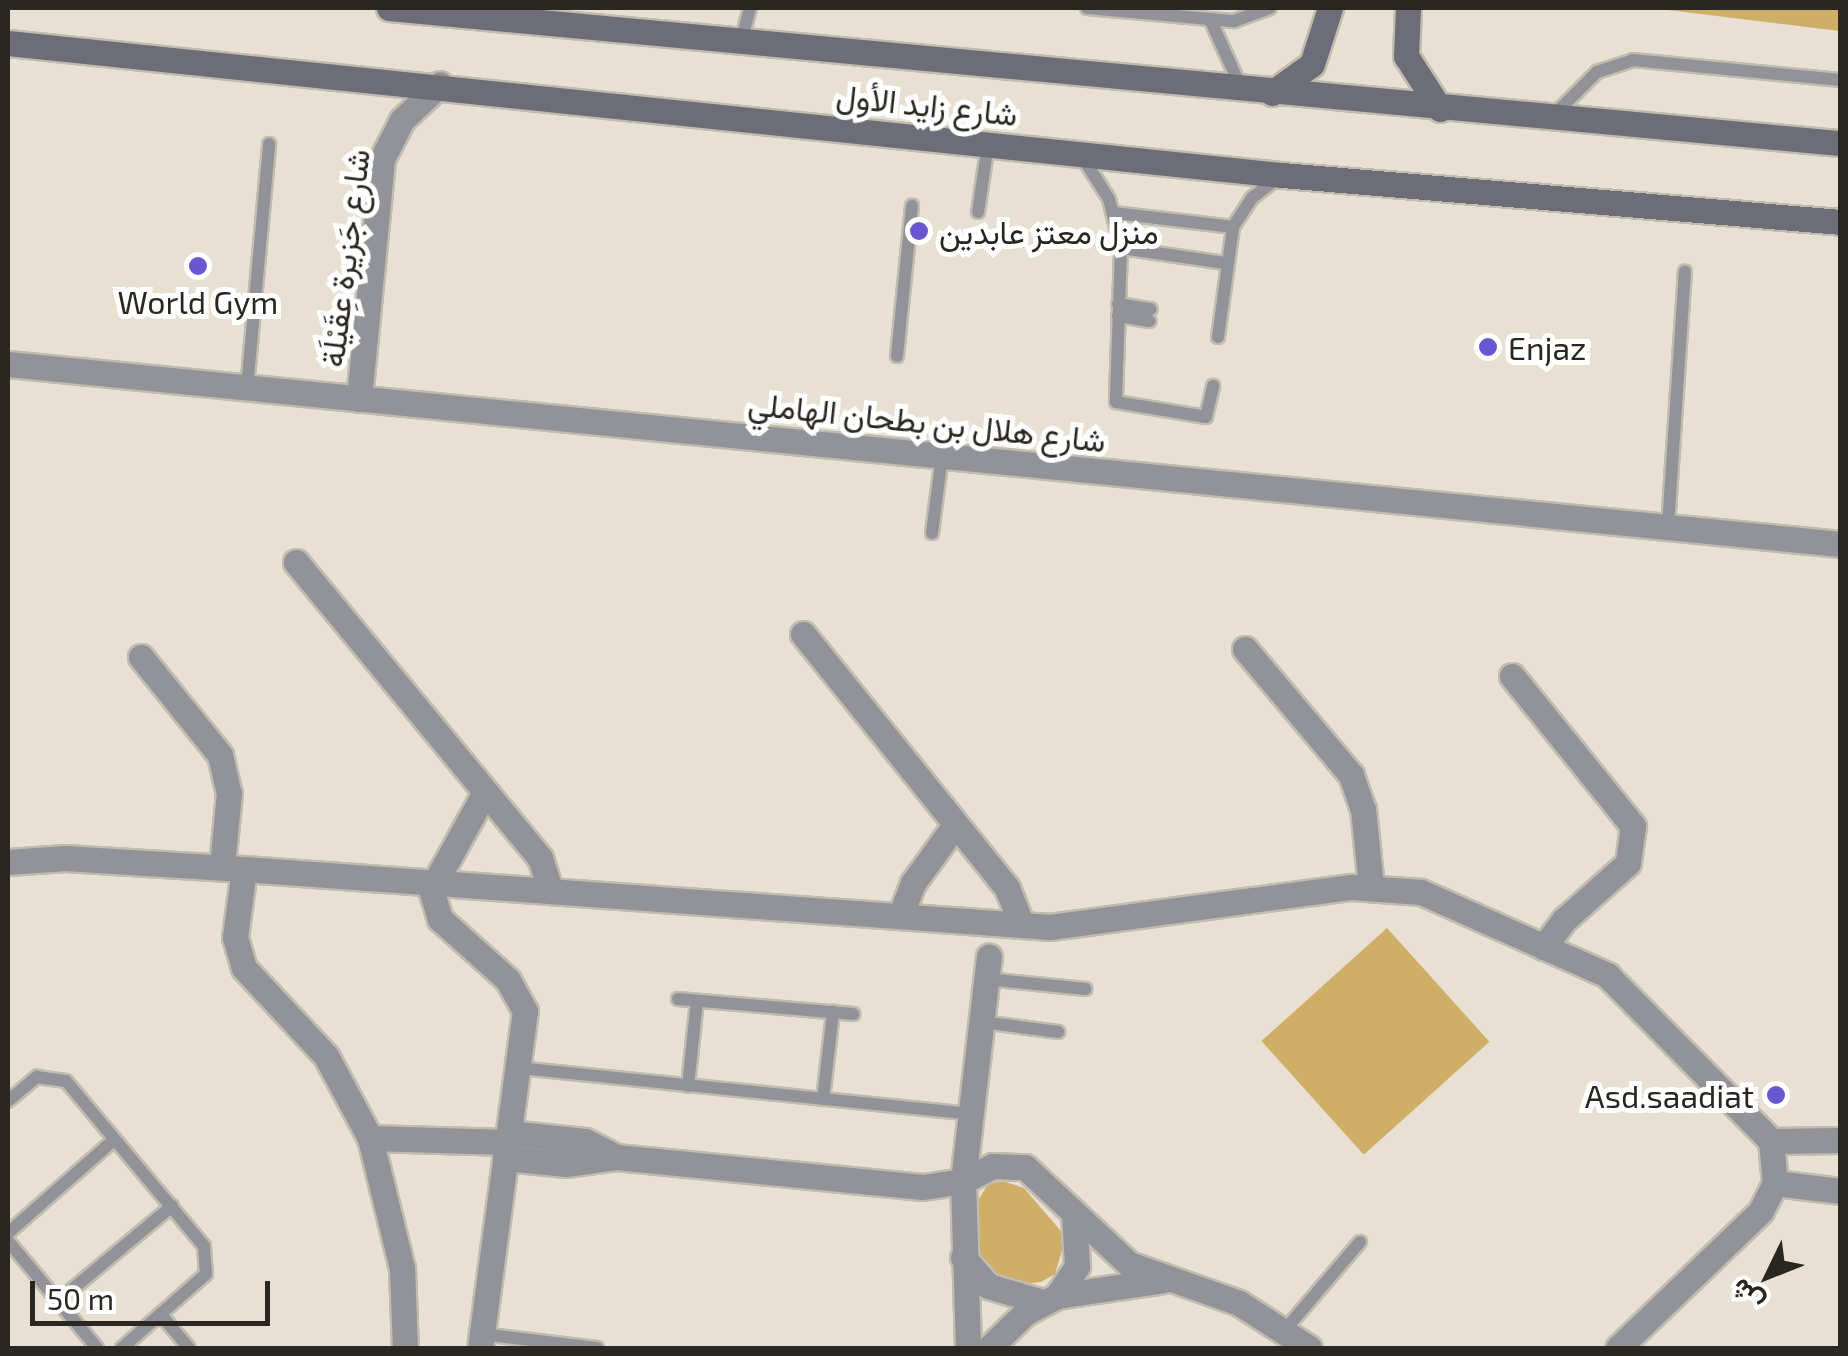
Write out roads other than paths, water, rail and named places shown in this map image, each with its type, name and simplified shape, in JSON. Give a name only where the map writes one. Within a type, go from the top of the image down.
[{"type":"main road","name":"شارع زايد الأول","points":[[390,8],[1440,109],[1840,143]]},
{"type":"main road","points":[[1272,93],[1312,64],[1330,8]]},
{"type":"main road","points":[[1408,8],[1406,56],[1440,109]]},
{"type":"main road","name":"شارع زايد الأول","points":[[8,43],[440,84],[1282,175],[1840,222]]},
{"type":"street","name":"شارع جَزيرة عِقَيْلَة","points":[[359,399],[382,159],[402,120],[440,84]]},
{"type":"street","name":"شارع هلال بن بطحان الهاملي","points":[[8,364],[1840,544]]},
{"type":"street","points":[[296,562],[540,858],[551,890]]},
{"type":"street","points":[[803,634],[1007,888],[1022,925]]},
{"type":"street","points":[[1245,649],[1351,775],[1363,808],[1371,886]]},
{"type":"street","points":[[142,657],[220,755],[229,793],[235,937],[244,968],[326,1056],[370,1138],[402,1268],[405,1348]]},
{"type":"street","points":[[1512,676],[1633,826],[1628,863],[1564,920],[1544,947]]},
{"type":"street","points":[[480,1341],[519,1068],[523,1002],[508,980],[440,919],[432,881],[485,792]]},
{"type":"street","points":[[901,914],[907,893],[954,824]]},
{"type":"street","points":[[8,862],[65,858],[233,868],[1022,925],[1097,924],[1371,886],[1422,892],[1627,990],[1771,1141],[1775,1183],[1738,1240],[1618,1348]]},
{"type":"street","points":[[968,1348],[962,1182],[988,968]]},
{"type":"street","points":[[370,1138],[507,1145],[566,1164],[616,1157],[923,1187],[962,1182],[992,1166],[1026,1167],[1130,1264],[1216,1293],[1309,1348]]},
{"type":"street","points":[[1771,1141],[1840,1140]]},
{"type":"street","points":[[1775,1183],[1840,1191]]},
{"type":"street","points":[[989,1348],[1050,1299],[1077,1266],[1074,1213]]},
{"type":"street","points":[[963,1257],[988,1286],[1050,1299],[1169,1279]]},
{"type":"lane","points":[[741,42],[750,8]]},
{"type":"lane","points":[[1088,8],[1210,20],[1246,20],[1270,8]]},
{"type":"lane","points":[[1210,20],[1242,90]]},
{"type":"lane","points":[[1551,118],[1598,72],[1632,60],[1840,80]]},
{"type":"lane","points":[[246,388],[270,144]]},
{"type":"lane","points":[[978,212],[988,144]]},
{"type":"lane","points":[[1079,154],[1098,176],[1114,213],[1121,248],[1120,407],[1206,417],[1213,386]]},
{"type":"lane","points":[[1204,322],[1219,329],[1232,227],[1252,198],[1282,175]]},
{"type":"lane","points":[[897,356],[912,206]]},
{"type":"lane","points":[[1114,213],[1232,227]]},
{"type":"lane","points":[[1121,248],[1225,263]]},
{"type":"lane","points":[[1668,526],[1685,272]]},
{"type":"lane","points":[[1118,310],[1151,315]]},
{"type":"lane","points":[[932,533],[942,456]]},
{"type":"lane","points":[[988,968],[1086,989]]},
{"type":"lane","points":[[678,998],[853,1014]]},
{"type":"lane","points":[[688,1086],[698,1000]]},
{"type":"lane","points":[[823,1099],[833,1012]]},
{"type":"lane","points":[[982,1022],[1058,1032]]},
{"type":"lane","points":[[519,1068],[970,1114]]},
{"type":"lane","points":[[8,1101],[37,1076],[56,1076],[116,1139],[204,1246],[209,1265],[161,1315],[122,1348]]},
{"type":"lane","points":[[97,1348],[8,1237],[116,1139]]},
{"type":"lane","points":[[57,1302],[172,1206]]},
{"type":"lane","points":[[1284,1331],[1360,1242]]},
{"type":"lane","points":[[161,1315],[189,1348]]},
{"type":"lane","points":[[480,1341],[597,1348]]},
{"type":"place","name":"منزل معتز عابدين","points":[[919,231]]},
{"type":"place","name":"World Gym","points":[[198,266]]},
{"type":"place","name":"Enjaz","points":[[1488,347]]},
{"type":"place","name":"Asd.saadiat","points":[[1776,1095]]}]
